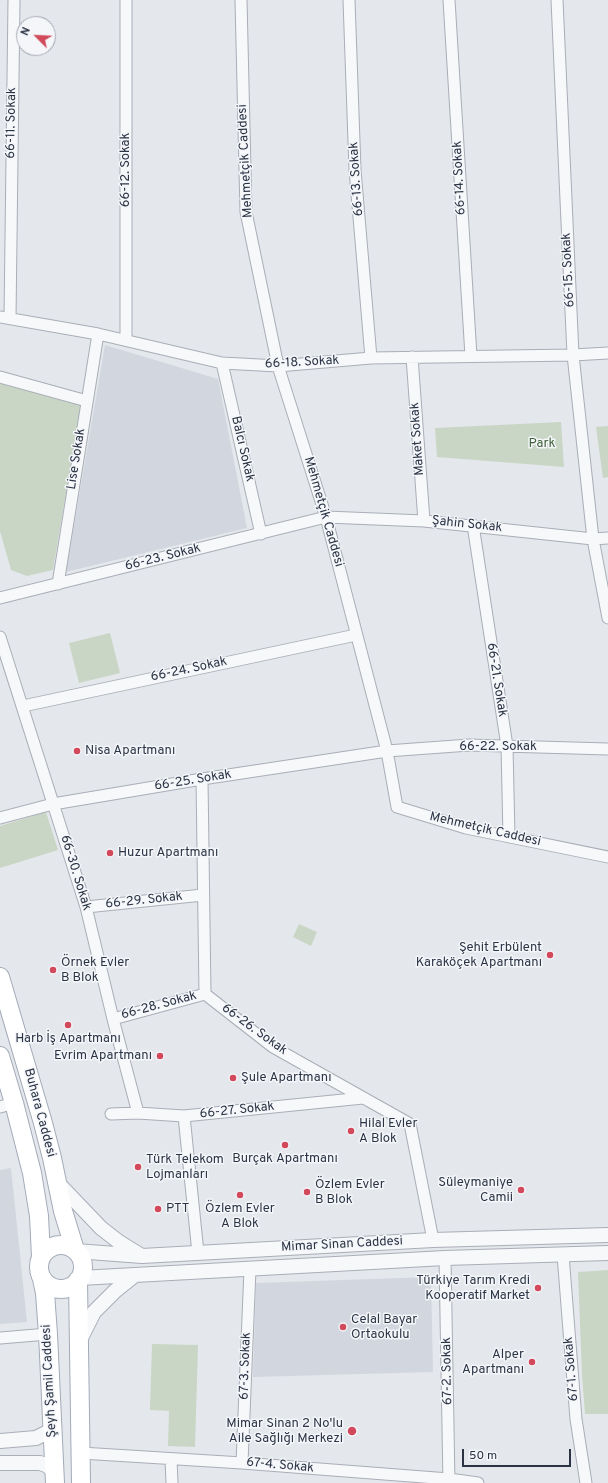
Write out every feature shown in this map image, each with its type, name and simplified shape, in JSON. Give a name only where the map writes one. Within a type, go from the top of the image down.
[{"type":"main road","name":"Buhara Caddesi","points":[[0,977],[43,1123],[67,1226],[76,1251]]},
{"type":"main road","name":"Buhara Caddesi","points":[[0,1056],[7,1105],[32,1173],[39,1216],[41,1257]]},
{"type":"main road","points":[[79,1279],[68,1288],[60,1289],[48,1285],[42,1279],[39,1266],[41,1257],[49,1248],[56,1245],[68,1246],[76,1251],[80,1256],[83,1266],[79,1279],[81,1483]]},
{"type":"main road","name":"Şeyh Şamil Caddesi","points":[[42,1279],[45,1293],[48,1334],[55,1478]]},
{"type":"street","name":"66-11. Sokak","points":[[5,318],[14,0]]},
{"type":"street","name":"66-12. Sokak","points":[[126,0],[126,340]]},
{"type":"street","name":"Mehmetçik Caddesi","points":[[241,0],[246,212],[278,366],[326,517],[387,751],[397,807],[466,828],[608,857]]},
{"type":"street","name":"66-13. Sokak","points":[[349,0],[355,170],[371,358]]},
{"type":"street","name":"66-14. Sokak","points":[[449,0],[471,356]]},
{"type":"street","name":"66-15. Sokak","points":[[556,0],[573,356],[593,539],[608,618]]},
{"type":"street","name":"66-18. Sokak","points":[[5,318],[98,334],[222,363],[278,366],[371,358],[573,356],[608,353]]},
{"type":"street","name":"Lise Sokak","points":[[58,584],[98,334]]},
{"type":"street","name":"Maket Sokak","points":[[412,357],[424,521]]},
{"type":"street","name":"Balcı Sokak","points":[[222,363],[261,534]]},
{"type":"street","points":[[0,377],[87,401]]},
{"type":"street","name":"Şahin Sokak","points":[[326,517],[424,521],[593,539],[608,538]]},
{"type":"street","name":"66-23. Sokak","points":[[1,595],[58,584],[326,517]]},
{"type":"street","name":"66-21. Sokak","points":[[472,525],[507,746],[509,837]]},
{"type":"street","name":"66-24. Sokak","points":[[23,706],[356,635]]},
{"type":"street","name":"66-30. Sokak","points":[[0,637],[86,907],[113,1019],[138,1113]]},
{"type":"street","name":"66-22. Sokak","points":[[387,751],[469,745],[608,749]]},
{"type":"street","name":"66-25. Sokak","points":[[0,818],[53,804],[202,779],[387,751]]},
{"type":"street","points":[[202,779],[205,994]]},
{"type":"street","name":"66-29. Sokak","points":[[86,907],[203,895]]},
{"type":"street","name":"66-28. Sokak","points":[[113,1019],[205,994]]},
{"type":"street","name":"66-26. Sokak","points":[[205,994],[273,1047],[410,1124],[433,1240]]},
{"type":"street","name":"66-27. Sokak","points":[[111,1114],[138,1113],[184,1116],[363,1098]]},
{"type":"street","points":[[184,1116],[198,1253]]},
{"type":"street","points":[[57,1182],[101,1228],[119,1242],[142,1256]]},
{"type":"street","name":"Mimar Sinan Caddesi","points":[[76,1251],[142,1256],[433,1240],[608,1235]]},
{"type":"street","name":"Mimar Sinan Caddesi","points":[[79,1279],[445,1258],[608,1253]]},
{"type":"street","name":"67-1. Sokak","points":[[563,1255],[576,1419],[586,1483]]},
{"type":"street","name":"67-2. Sokak","points":[[445,1258],[449,1481]]},
{"type":"street","name":"67-3. Sokak","points":[[242,1463],[250,1269]]},
{"type":"street","points":[[79,1342],[94,1312],[115,1291],[135,1275]]},
{"type":"street","points":[[0,1338],[48,1334]]},
{"type":"street","points":[[0,1441],[36,1438],[48,1432],[53,1427]]},
{"type":"street","name":"67-4. Sokak","points":[[81,1454],[242,1463],[478,1483]]},
{"type":"street","points":[[171,1459],[172,1483]]},
{"type":"street","points":[[0,1463],[40,1463],[46,1465],[55,1478]]},
{"type":"shaded area","points":[[105,345],[218,379],[247,528],[66,572]]},
{"type":"shaded area","points":[[11,1168],[27,1322],[0,1324],[0,1170]]},
{"type":"shaded area","name":"Celal Bayar Ortaokulu","points":[[431,1277],[433,1372],[253,1377],[256,1283]]},
{"type":"green space","points":[[0,382],[81,403],[53,570],[27,576],[11,570],[0,531]]},
{"type":"green space","name":"Park","points":[[561,422],[564,467],[437,457],[435,428]]},
{"type":"green space","points":[[608,426],[608,477],[603,478],[596,427]]},
{"type":"green space","points":[[110,633],[120,673],[79,683],[69,643]]},
{"type":"green space","points":[[46,812],[58,850],[0,868],[0,826]]},
{"type":"green space","points":[[299,924],[317,932],[311,946],[293,937]]},
{"type":"green space","points":[[608,1270],[608,1414],[585,1414],[578,1272]]},
{"type":"green space","points":[[152,1344],[198,1345],[195,1447],[168,1446],[169,1411],[150,1410]]},
{"type":"place","name":"Nisa Apartmanı","points":[[77,751]]},
{"type":"place","name":"Huzur Apartmanı","points":[[110,853]]},
{"type":"place","name":"Şehit Erbülent Karaköçek Apartmanı","points":[[550,955]]},
{"type":"place","name":"Örnek Evler B Blok","points":[[53,970]]},
{"type":"place","name":"Harb İş Apartmanı","points":[[68,1025]]},
{"type":"place","name":"Evrim Apartmanı","points":[[160,1056]]},
{"type":"place","name":"Şule Apartmanı","points":[[233,1078]]},
{"type":"place","name":"Hilal Evler A Blok","points":[[351,1131]]},
{"type":"place","name":"Burçak Apartmanı","points":[[285,1145]]},
{"type":"place","name":"Türk Telekom Lojmanları","points":[[138,1167]]},
{"type":"place","name":"Süleymaniye Camii","points":[[521,1190]]},
{"type":"place","name":"Özlem Evler B Blok","points":[[307,1192]]},
{"type":"place","name":"Özlem Evler A Blok","points":[[240,1195]]},
{"type":"place","name":"PTT","points":[[158,1209]]},
{"type":"place","name":"Türkiye Tarım Kredi Kooperatif Market","points":[[538,1288]]},
{"type":"place","name":"Celal Bayar Ortaokulu","points":[[343,1327]]},
{"type":"place","name":"Alper Apartmanı","points":[[532,1362]]},
{"type":"place","name":"Mimar Sinan 2 No'lu Aile Sağlığı Merkezi","points":[[352,1431]]}]
